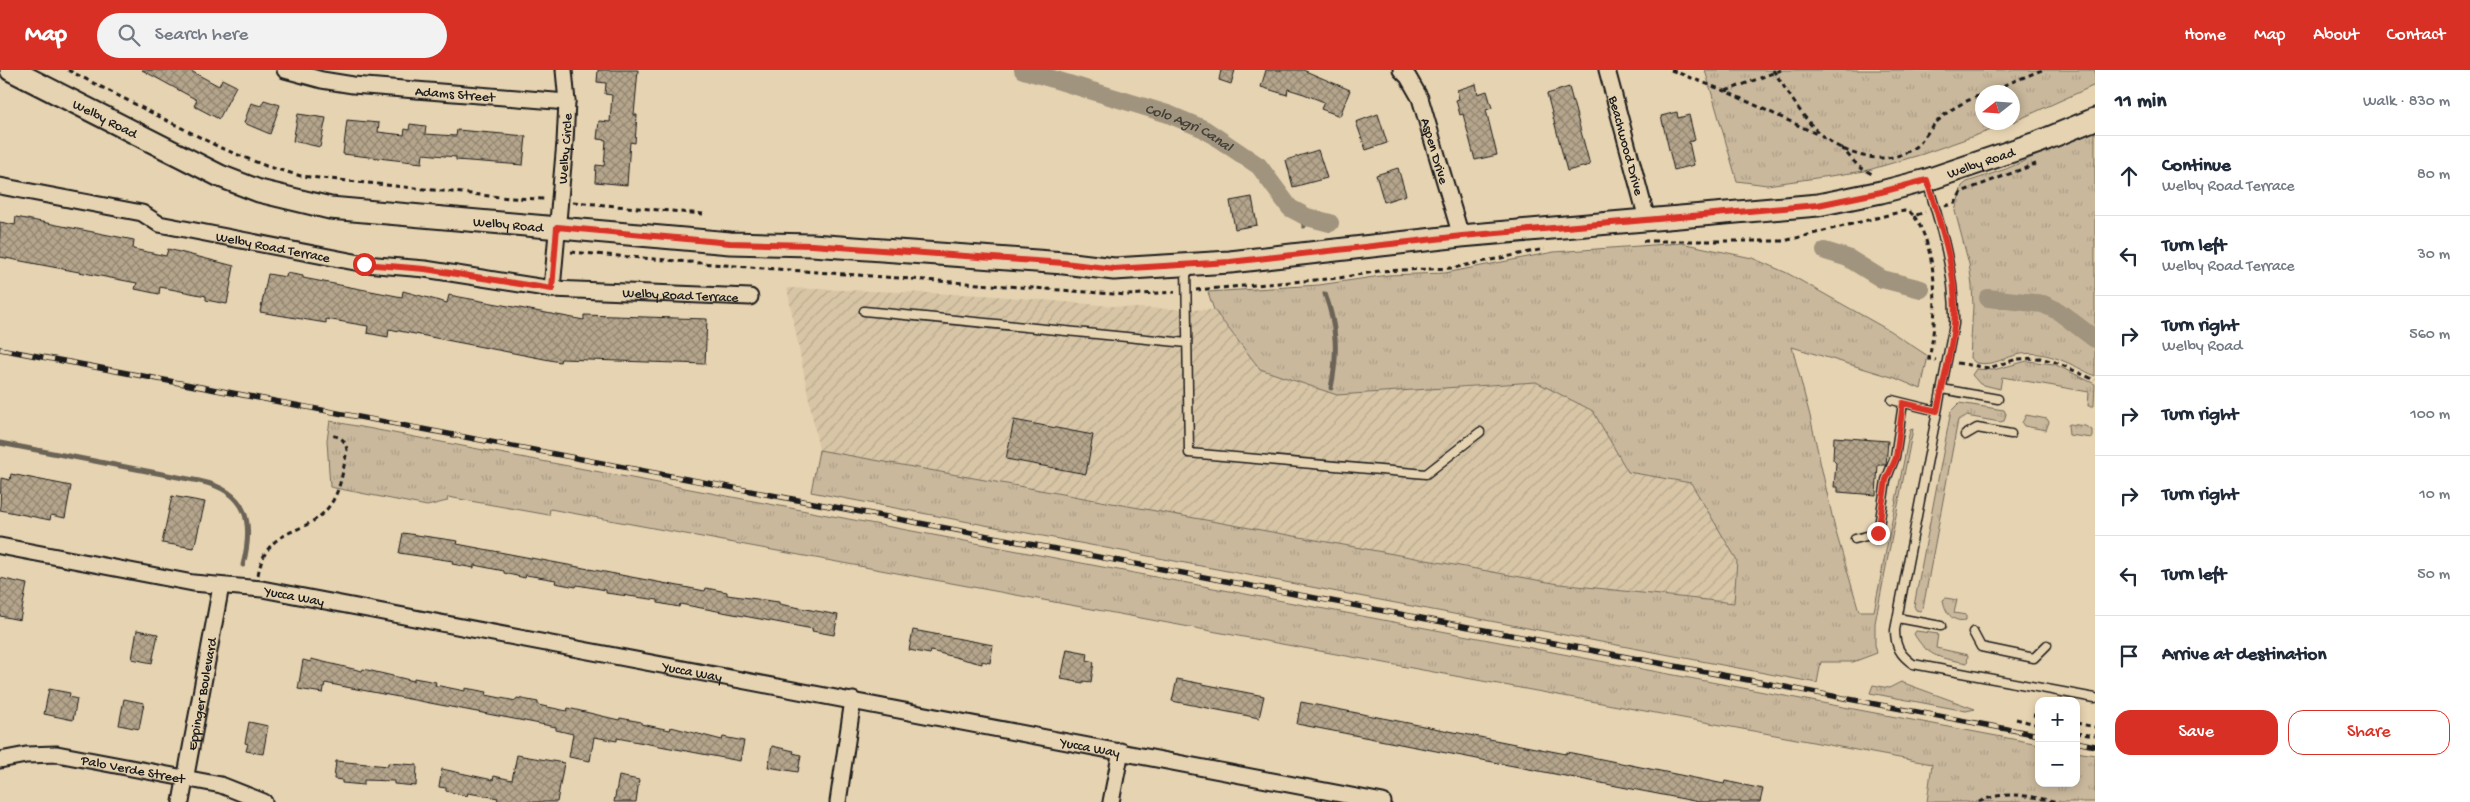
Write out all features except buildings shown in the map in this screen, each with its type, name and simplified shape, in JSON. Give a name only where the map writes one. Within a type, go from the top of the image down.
[{"type":"street","name":"Welby Road","points":[[11,70],[220,176],[258,191],[330,208],[730,243],[812,245],[1064,263],[1114,269],[1186,266],[1462,236],[1647,219],[1742,214],[1818,205],[1927,180],[2039,142],[2095,119]]},
{"type":"street","name":"Adams Street","points":[[285,70],[322,80],[353,85],[567,102]]},
{"type":"street","name":"Welby Circle","points":[[557,227],[567,102],[564,70]]},
{"type":"street","name":"Aspen Drive","points":[[1401,70],[1420,98],[1462,236]]},
{"type":"street","name":"Beachwood Drive","points":[[1607,70],[1647,219]]},
{"type":"street","name":"Welby Road Terrace","points":[[0,186],[142,214],[159,224],[364,264],[425,269],[552,289],[750,297]]},
{"type":"street","points":[[552,289],[557,227]]},
{"type":"street","name":"Yucca Way","points":[[0,546],[193,582],[255,588],[1121,751],[1302,794],[1383,802]]},
{"type":"street","name":"Eppinger Boulevard","points":[[181,802],[222,586]]},
{"type":"street","points":[[838,802],[853,700]]},
{"type":"street","points":[[1111,802],[1121,751]]},
{"type":"street","name":"Palo Verde Street","points":[[0,760],[26,755],[57,754],[221,785],[264,802]]},
{"type":"lane","points":[[1927,180],[1946,244],[1955,298],[1952,340],[1937,411],[1895,641],[1905,658],[1913,664],[2095,698]]},
{"type":"lane","points":[[1186,266],[1189,452],[1426,474],[1480,432]]},
{"type":"lane","points":[[864,311],[1187,343]]},
{"type":"lane","points":[[1942,388],[1998,399]]},
{"type":"lane","points":[[1892,400],[1937,411]]},
{"type":"lane","points":[[1856,539],[1878,533],[1886,480],[1896,458],[1903,403]]},
{"type":"lane","points":[[1965,435],[1976,428],[2011,434]]},
{"type":"lane","points":[[1898,618],[1941,626]]},
{"type":"lane","points":[[1973,632],[1981,647],[2034,658],[2047,645]]},
{"type":"path","points":[[68,70],[195,136],[275,169],[334,181],[509,198],[538,199]]},
{"type":"path","points":[[1671,70],[1725,91],[1868,158],[1892,158],[1915,147],[1947,113],[1975,98]]},
{"type":"path","points":[[1725,91],[1774,71],[1781,70]]},
{"type":"path","points":[[2004,85],[2042,70]]},
{"type":"path","points":[[1774,71],[1813,127],[1822,136]]},
{"type":"path","points":[[1840,146],[1859,167],[1872,174]]},
{"type":"path","points":[[1953,203],[1961,192],[2039,163]]},
{"type":"path","points":[[581,203],[703,214]]},
{"type":"path","points":[[1914,216],[1920,226],[1931,264],[1936,297],[1936,320],[1929,359],[1931,359]]},
{"type":"path","points":[[1971,366],[1989,368],[2017,359],[2040,358],[2055,362],[2095,380]]},
{"type":"path","points":[[255,588],[260,561],[266,550],[284,535],[321,515],[334,500],[347,450],[346,443],[341,437],[330,435]]},
{"type":"path","points":[[2016,719],[2035,724]]},
{"type":"path","points":[[2080,724],[2095,727]]},
{"type":"path","points":[[2080,734],[2095,736]]},
{"type":"path","points":[[1979,802],[1992,796],[2007,794],[2059,802]]},
{"type":"shaded area","points":[[787,288],[983,295],[1134,308],[1214,310],[1260,369],[1464,388],[1536,382],[1593,411],[1628,472],[1691,483],[1737,560],[1734,603],[1559,584],[819,450]]},
{"type":"green space","points":[[1705,70],[2095,70],[2095,85],[2020,119],[2020,85],[1975,85],[1975,130],[1991,130],[1923,154],[1865,171],[1767,185],[1737,181]]},
{"type":"green space","points":[[2095,130],[2095,376],[2060,359],[2041,354],[2021,354],[1989,363],[1976,363],[1970,358],[1973,306],[1972,285],[1969,264],[1955,211],[1962,186],[1967,182],[2006,169]]},
{"type":"green space","points":[[1681,243],[1752,258],[1787,273],[1890,331],[1928,356],[1921,389],[1895,378],[1792,347],[1810,416],[1835,529],[1859,611],[1874,611],[1910,430],[1913,429],[1875,623],[1877,653],[1853,662],[1821,662],[1817,683],[811,492],[819,450],[1559,584],[1734,603],[1737,560],[1691,483],[1628,472],[1593,411],[1536,382],[1337,395],[1260,369],[1214,310],[1208,292],[1319,285],[1388,275],[1445,273],[1554,252]]},
{"type":"green space","points":[[2027,361],[2054,364],[2095,384],[2094,406],[2088,406],[2089,392],[2002,377],[2000,389],[1980,384],[1972,375],[1976,369],[1993,370]]},
{"type":"green space","points":[[1959,403],[2004,410],[2006,414],[2004,421],[2000,422],[1966,416],[1958,420],[1923,608],[1920,611],[1916,610],[1914,606],[1951,411]]},
{"type":"green space","points":[[2026,415],[2047,419],[2049,422],[2046,430],[2024,426],[2022,423]]},
{"type":"green space","points":[[330,421],[2035,743],[2035,787],[2080,787],[2080,753],[2095,755],[2095,802],[1927,802],[1932,764],[550,509],[549,515],[448,497],[447,501],[427,506],[330,487],[327,440]]},
{"type":"green space","points":[[2068,425],[2085,426],[2092,430],[2092,438],[2069,435]]},
{"type":"green space","points":[[1946,598],[1957,600],[1954,613],[1966,615],[1966,620],[1957,620],[1950,616],[1943,600]]},
{"type":"green space","points":[[1916,631],[1938,634],[1936,648],[1968,655],[1967,663],[1936,656],[1919,642],[1914,634]]},
{"type":"green space","points":[[1901,682],[1975,709],[1966,711],[1870,693],[1873,685],[1889,688]]},
{"type":"waterway","name":"Colo Agri Canal","points":[[1023,70],[1168,114],[1204,129],[1259,166],[1290,208],[1307,217],[1330,223]]},
{"type":"waterway","points":[[1301,214],[1304,226]]},
{"type":"waterway","name":"Colo Agri Canal","points":[[1825,251],[1848,258],[1882,279],[1921,289]]},
{"type":"waterway","points":[[1325,294],[1332,317],[1335,340],[1335,363],[1331,388]]},
{"type":"waterway","name":"Colo Agri Canal","points":[[1988,298],[2043,304],[2058,311],[2095,339]]},
{"type":"waterway","points":[[0,443],[199,481],[228,492],[244,511],[247,522],[248,535],[243,565]]},
{"type":"railway","points":[[0,349],[2035,734]]},
{"type":"railway","points":[[2080,743],[2095,746]]},
{"type":"route","points":[[364,264],[425,269],[552,289],[557,227],[730,243],[812,245],[1064,263],[1114,269],[1186,266],[1462,236],[1647,219],[1742,214],[1818,205],[1927,180],[1952,271],[1955,298],[1954,324],[1937,411],[1903,403],[1896,458],[1886,480],[1878,533]]}]
